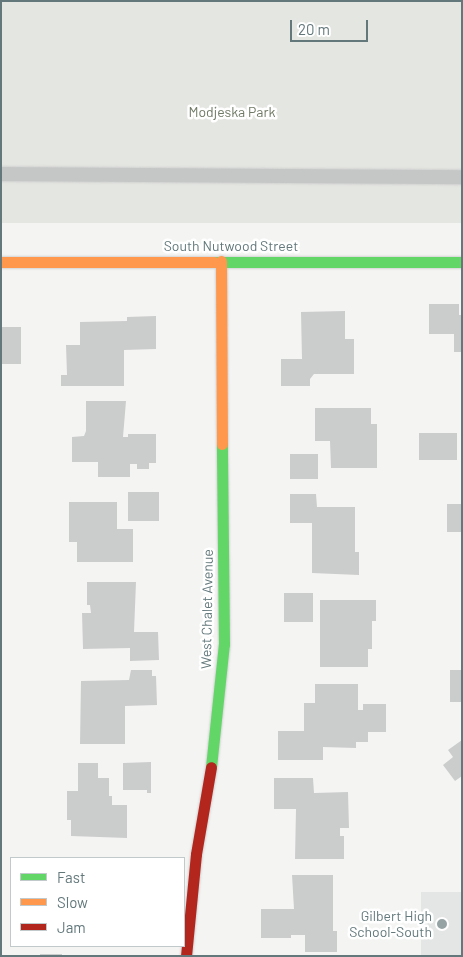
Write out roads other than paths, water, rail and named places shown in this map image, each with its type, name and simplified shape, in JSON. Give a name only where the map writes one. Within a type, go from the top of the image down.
[{"type":"street","name":"West Chalet Avenue","points":[[186,956],[196,854],[213,758],[224,644],[220,261]]},
{"type":"street","name":"South Nutwood Street","points":[[1,262],[462,262]]},
{"type":"lane","points":[[1,174],[462,177]]},
{"type":"place","name":"Gilbert High School-South","points":[[442,924]]},
{"type":"park label","name":"Modjeska Park","points":[[232,112]]}]
